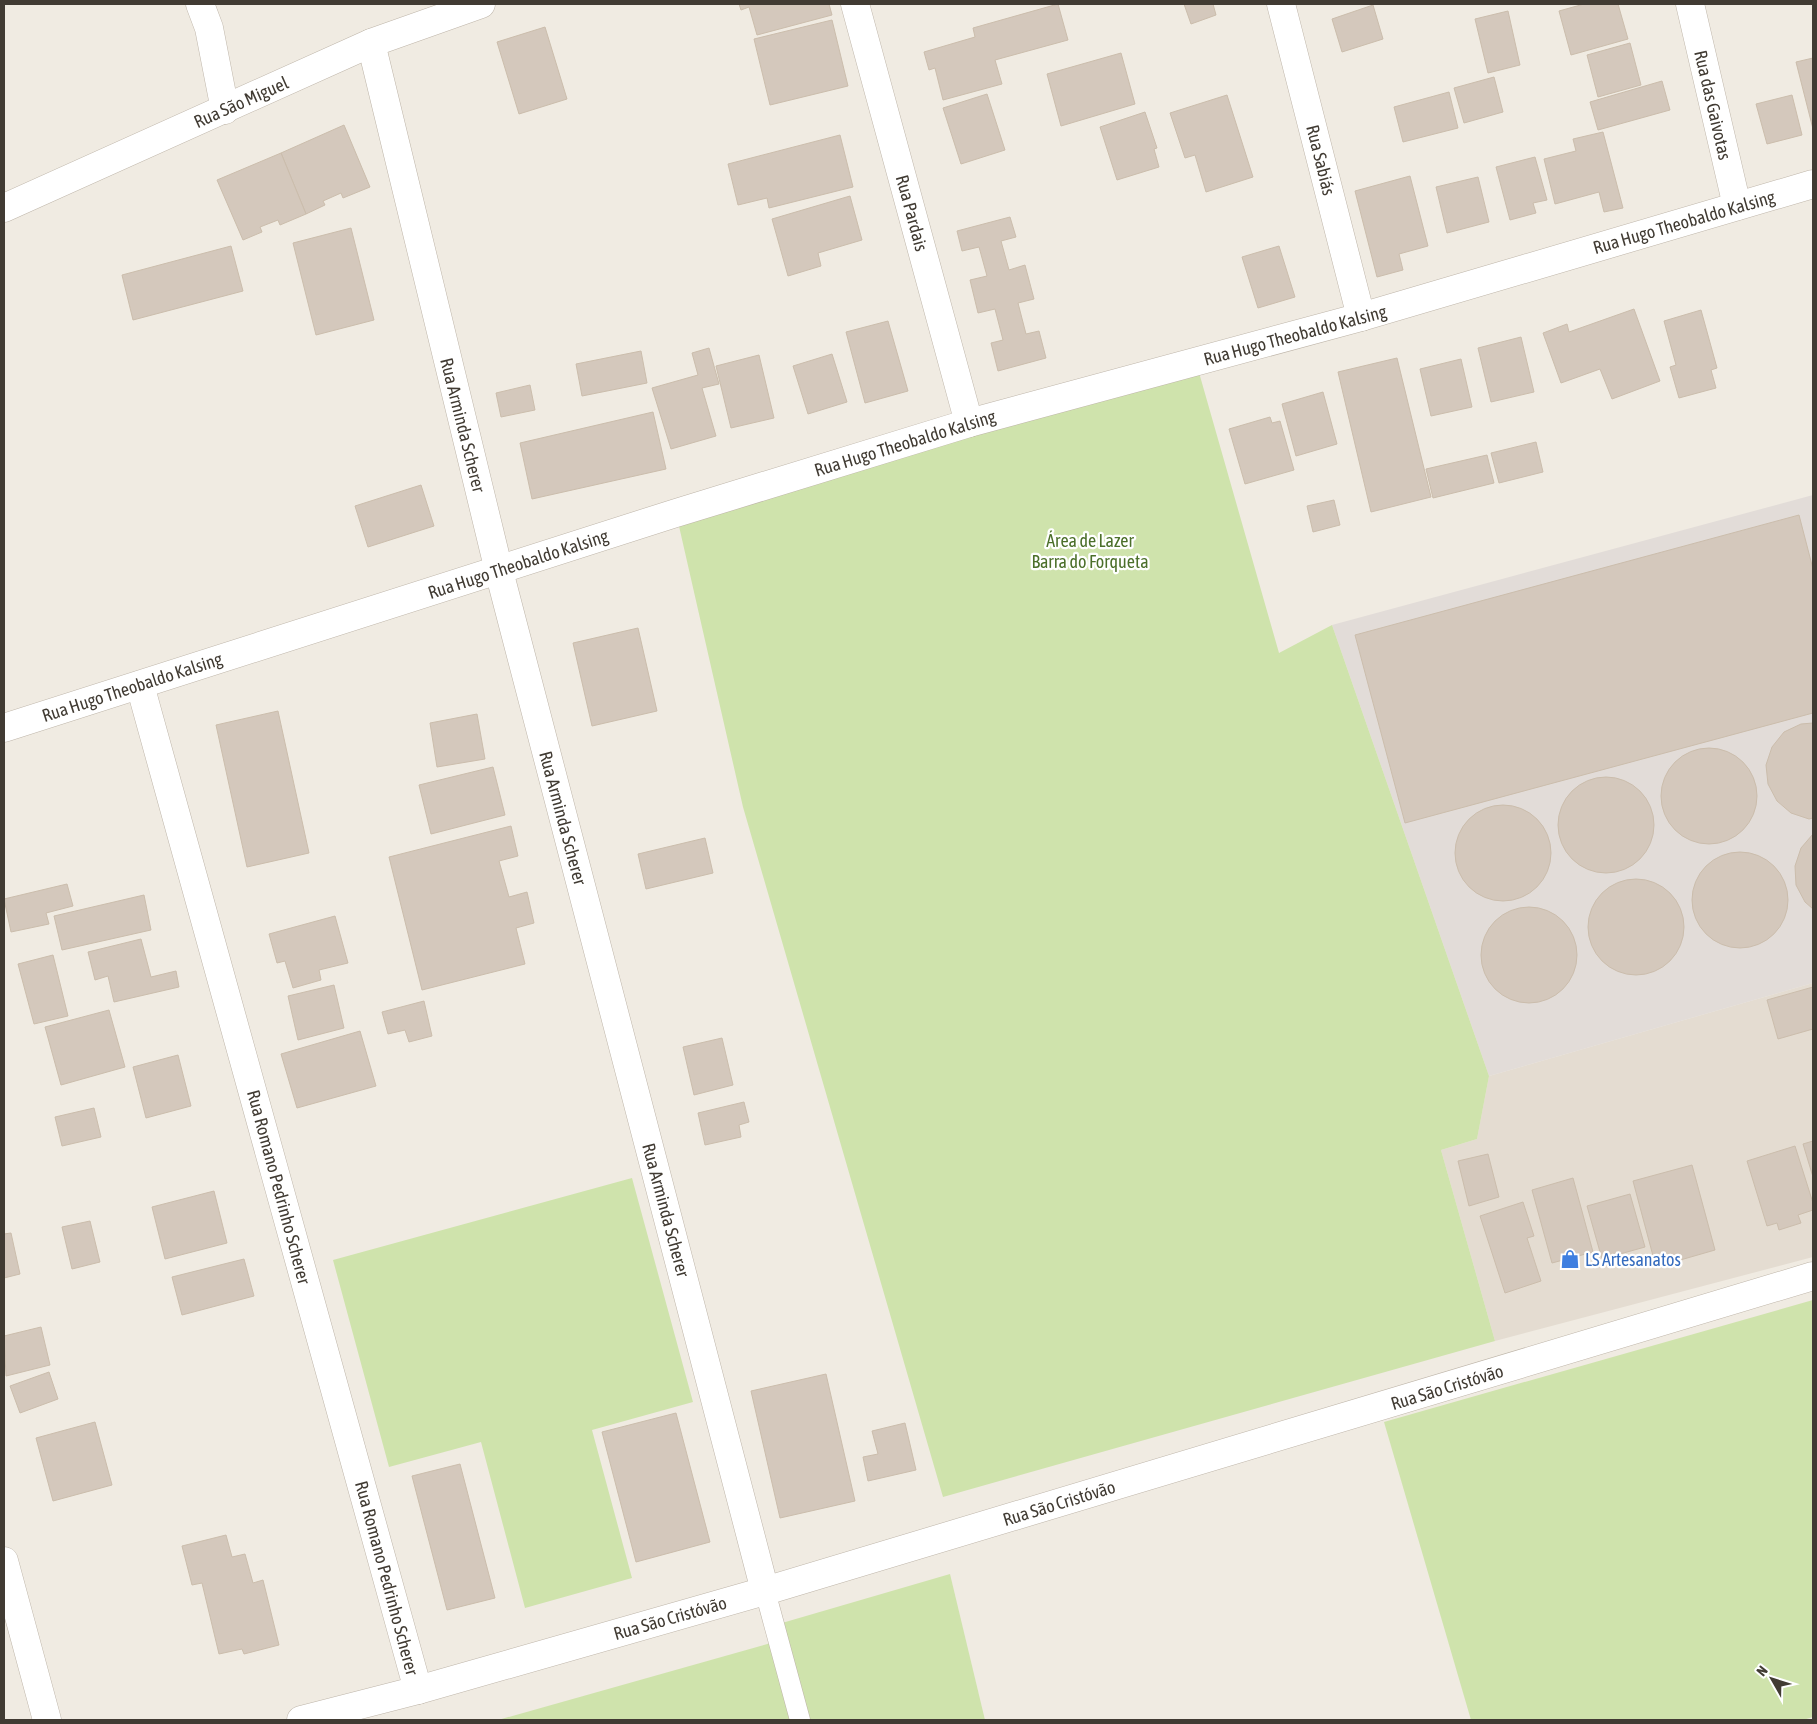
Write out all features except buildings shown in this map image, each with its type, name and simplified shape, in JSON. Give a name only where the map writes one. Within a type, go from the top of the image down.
[{"type":"street","points":[[200,4],[209,28],[225,110]]},
{"type":"street","name":"Rua São Miguel","points":[[4,208],[225,110],[371,42],[481,4]]},
{"type":"street","name":"Rua Pardais","points":[[855,4],[969,422]]},
{"type":"street","name":"Rua Sabiás","points":[[1281,4],[1362,317]]},
{"type":"street","name":"Rua das Gaivotas","points":[[1690,4],[1737,206]]},
{"type":"street","name":"Rua Arminda Scherer","points":[[371,42],[499,571],[765,1591]]},
{"type":"street","name":"Rua Hugo Theobaldo Kalsing","points":[[4,728],[969,422],[1362,317],[1813,184]]},
{"type":"street","name":"Rua Romano Pedrinho Scherer","points":[[140,685],[418,1690]]},
{"type":"street","name":"Rua São Cristóvão","points":[[302,1720],[418,1690],[765,1591],[1813,1276]]},
{"type":"street","points":[[4,1561],[47,1720]]},
{"type":"lane","points":[[765,1591],[800,1720]]},
{"type":"shaded area","points":[[1813,495],[1813,983],[1489,1076],[1332,625]]},
{"type":"shaded area","points":[[1813,983],[1813,1257],[1495,1341],[1441,1150],[1477,1139],[1489,1076]]},
{"type":"green space","name":"Área de Lazer Barra do Forqueta","points":[[1196,362],[1279,653],[1332,625],[1489,1076],[1477,1139],[1441,1150],[1495,1341],[943,1497],[743,807],[676,513]]},
{"type":"green space","points":[[632,1178],[693,1402],[592,1430],[632,1578],[525,1608],[481,1442],[389,1467],[333,1260]]},
{"type":"green space","points":[[1813,1300],[1813,1717],[1803,1720],[1471,1720],[1384,1422]]},
{"type":"green space","points":[[950,1574],[985,1720],[810,1720],[782,1623]]},
{"type":"green space","points":[[771,1643],[790,1720],[498,1720]]},
{"type":"place","name":"LS Artesanatos","points":[[1570,1259]]}]
